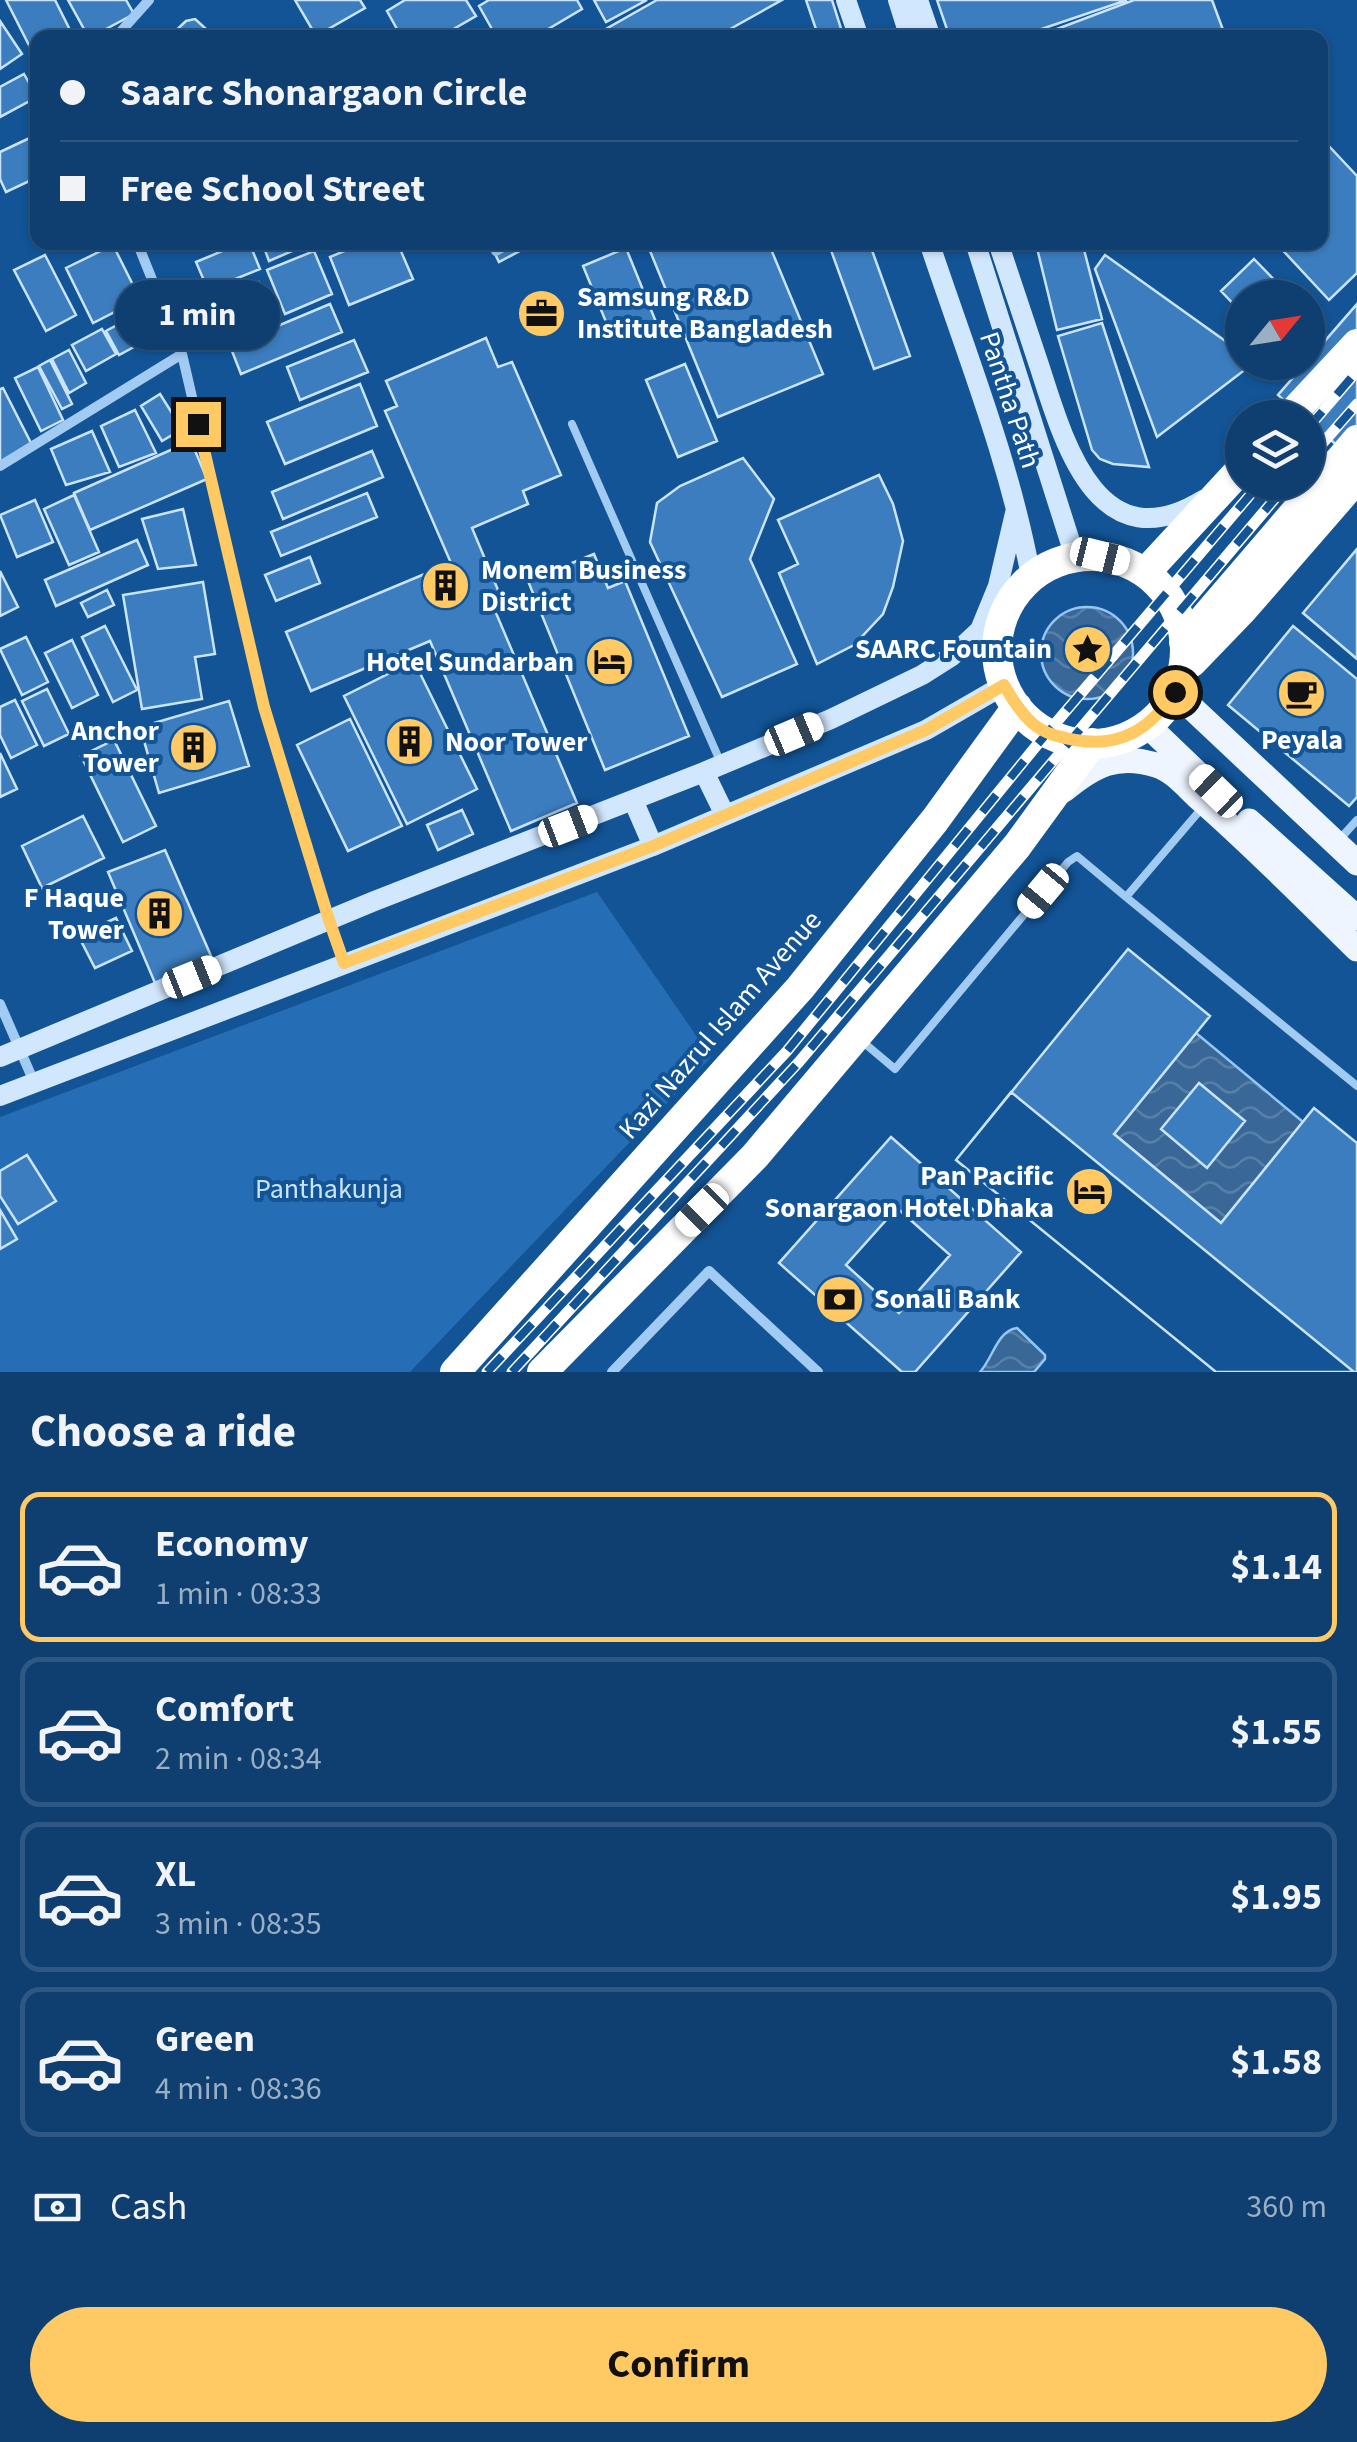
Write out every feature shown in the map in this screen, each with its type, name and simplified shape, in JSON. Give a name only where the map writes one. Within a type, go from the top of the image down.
[{"type":"highway","points":[[1305,400],[1357,344]]},
{"type":"highway","points":[[1181,669],[1178,616],[1165,592],[1145,573],[1100,556],[1052,564],[1031,577],[1006,608],[1000,627],[998,666],[1010,696],[1034,724],[1055,737],[1092,743],[1126,737],[1147,726],[1163,710],[1181,669],[1357,440]]},
{"type":"highway","points":[[1181,669],[1244,608],[1357,478]]},
{"type":"highway","points":[[1145,573],[1225,487]]},
{"type":"highway","name":"Kazi Nazrul Islam Avenue","points":[[455,1372],[800,988],[935,820],[1010,696]]},
{"type":"highway","points":[[542,1372],[755,1156],[1005,860],[1092,743]]},
{"type":"main road","points":[[846,0],[856,30]]},
{"type":"main road","points":[[898,0],[907,30]]},
{"type":"main road","points":[[918,0],[928,30]]},
{"type":"main road","name":"Pantha Path","points":[[932,250],[1016,509],[1031,577]]},
{"type":"main road","name":"Pantha Path","points":[[978,250],[1076,557]]},
{"type":"main road","points":[[1001,250],[1063,439],[1092,491],[1121,512],[1143,518],[1185,511],[1225,483]]},
{"type":"main road","points":[[10,1052],[329,920],[713,769],[922,675],[960,650],[980,630],[1004,562],[1016,509]]},
{"type":"main road","points":[[1181,669],[1336,844],[1357,862]]},
{"type":"main road","points":[[0,1096],[653,846],[1010,696]]},
{"type":"main road","points":[[1147,726],[1357,918]]},
{"type":"main road","points":[[1051,802],[1086,772],[1109,762],[1126,760],[1162,766],[1357,949]]},
{"type":"main road","points":[[713,769],[724,815]]},
{"type":"main road","points":[[633,800],[653,846]]},
{"type":"street","points":[[122,30],[150,0]]},
{"type":"street","points":[[139,250],[182,354],[264,707],[344,963]]},
{"type":"street","points":[[0,466],[182,354]]},
{"type":"street","points":[[0,1004],[10,1052],[34,1082]]},
{"type":"street","points":[[612,1372],[709,1271],[818,1372]]},
{"type":"lane","points":[[572,424],[713,769]]},
{"type":"lane","points":[[1126,897],[1206,804]]},
{"type":"lane","points":[[1336,844],[1357,820]]},
{"type":"lane","points":[[856,1036],[895,1068],[1077,856],[1357,1086]]},
{"type":"green space","name":"Panthakunja","points":[[597,892],[711,1057],[410,1372],[0,1372],[0,1117]]},
{"type":"water","name":"SAARC Fountain","points":[[1087,607],[1104,611],[1119,621],[1129,636],[1133,653],[1129,670],[1119,685],[1104,695],[1087,699],[1070,695],[1055,685],[1045,670],[1041,653],[1045,636],[1055,621],[1070,611]]},
{"type":"water","points":[[1196,1033],[1303,1122],[1221,1223],[1114,1134]]},
{"type":"water","points":[[1017,1328],[1045,1359],[1034,1372],[980,1372],[1005,1334]]},
{"type":"building","points":[[6,0],[55,0],[70,30],[30,30],[30,47]]},
{"type":"building","points":[[68,0],[126,0],[134,14],[104,30],[85,30]]},
{"type":"building","points":[[295,0],[360,0],[365,8],[326,30],[312,30]]},
{"type":"building","points":[[405,0],[466,0],[476,16],[452,30],[398,30],[387,11]]},
{"type":"building","points":[[489,0],[577,0],[582,9],[547,30],[492,30],[479,6]]},
{"type":"building","points":[[594,0],[647,0],[606,22]]},
{"type":"building","points":[[657,0],[782,0],[728,30],[604,30]]},
{"type":"building","points":[[806,0],[832,0],[841,30],[816,30]]},
{"type":"building","points":[[937,0],[1127,0],[1039,30],[947,30]]},
{"type":"building","points":[[1134,0],[1212,0],[1223,30],[1054,30]]},
{"type":"building","points":[[195,19],[207,30],[176,30]]},
{"type":"building","points":[[0,21],[22,54],[0,69]]},
{"type":"building","points":[[24,74],[30,85],[30,101],[0,117],[0,87]]},
{"type":"building","points":[[30,138],[30,181],[6,192],[0,179],[0,152]]},
{"type":"building","points":[[1328,145],[1357,176],[1357,273],[1329,300],[1325,296],[1325,280],[1310,280],[1282,250],[1328,250]]},
{"type":"building","points":[[103,250],[116,250],[140,299],[93,323],[66,268]]},
{"type":"building","points":[[225,250],[252,250],[260,269],[208,290],[196,262]]},
{"type":"building","points":[[265,250],[294,250],[269,261]]},
{"type":"building","points":[[347,250],[400,250],[413,279],[349,305],[330,257]]},
{"type":"building","points":[[493,250],[522,250],[499,262]]},
{"type":"building","points":[[627,250],[656,322],[613,339],[583,266]]},
{"type":"building","points":[[650,250],[771,250],[823,374],[718,417]]},
{"type":"building","points":[[831,250],[872,250],[910,356],[874,369]]},
{"type":"building","points":[[1037,250],[1084,250],[1102,319],[1057,330]]},
{"type":"building","points":[[314,251],[332,294],[285,314],[267,270]]},
{"type":"building","points":[[45,255],[76,315],[46,331],[14,270]]},
{"type":"building","points":[[1105,255],[1225,341],[1225,380],[1231,380],[1157,437],[1095,269]]},
{"type":"building","points":[[1254,259],[1274,280],[1232,280]]},
{"type":"building","points":[[259,282],[274,317],[226,337],[211,301]]},
{"type":"building","points":[[330,304],[342,332],[241,374],[230,346]]},
{"type":"building","points":[[1357,304],[1357,463],[1325,435],[1325,400],[1284,400],[1278,395],[1291,380],[1325,380],[1325,341]]},
{"type":"building","points":[[143,311],[156,335],[119,355],[106,331]]},
{"type":"building","points":[[1102,323],[1149,467],[1113,464],[1100,459],[1092,450],[1058,336]]},
{"type":"building","points":[[102,329],[116,354],[86,371],[72,345]]},
{"type":"building","name":"Monem Business District","points":[[486,338],[498,367],[512,362],[561,475],[523,491],[528,504],[472,528],[506,609],[496,613],[577,803],[511,831],[430,641],[311,691],[286,632],[451,563],[385,411],[397,406],[386,381]]},
{"type":"building","points":[[354,340],[368,372],[300,400],[287,367]]},
{"type":"building","points":[[69,350],[86,383],[69,393],[52,359]]},
{"type":"building","points":[[50,360],[72,404],[62,409],[39,366]]},
{"type":"building","points":[[685,364],[717,441],[678,457],[646,380]]},
{"type":"building","points":[[38,367],[63,420],[41,431],[15,378]]},
{"type":"building","points":[[360,384],[377,426],[285,464],[267,422]]},
{"type":"building","points":[[3,388],[32,445],[0,462],[0,389]]},
{"type":"building","points":[[160,394],[182,429],[162,441],[141,406]]},
{"type":"building","points":[[135,410],[156,453],[119,467],[101,426]]},
{"type":"building","points":[[92,431],[110,472],[66,485],[51,449]]},
{"type":"building","points":[[191,441],[207,479],[90,530],[74,493]]},
{"type":"building","points":[[372,451],[383,477],[283,519],[272,492]]},
{"type":"building","points":[[743,458],[774,499],[750,559],[797,664],[722,697],[650,542],[657,503],[680,486]]},
{"type":"building","points":[[879,475],[893,504],[903,541],[893,587],[883,614],[854,645],[817,664],[779,573],[798,564],[778,520]]},
{"type":"building","points":[[367,493],[377,517],[281,556],[271,532]]},
{"type":"building","points":[[74,495],[99,552],[69,565],[44,509]]},
{"type":"building","points":[[35,500],[53,542],[17,557],[0,515]]},
{"type":"building","points":[[183,509],[196,565],[158,569],[142,519]]},
{"type":"building","points":[[137,540],[148,565],[56,606],[45,580]]},
{"type":"building","points":[[1357,549],[1357,659],[1303,613]]},
{"type":"building","name":"Hotel Sundarban","points":[[594,554],[608,588],[625,581],[689,736],[605,770],[528,581]]},
{"type":"building","points":[[310,557],[320,583],[276,601],[265,575]]},
{"type":"building","points":[[0,571],[18,607],[0,616]]},
{"type":"building","points":[[203,582],[215,654],[195,657],[202,699],[142,709],[123,595]]},
{"type":"building","points":[[107,590],[114,605],[88,617],[81,603]]},
{"type":"building","points":[[105,626],[137,690],[113,702],[82,637]]},
{"type":"building","points":[[1293,626],[1357,679],[1357,797],[1349,806],[1228,705]]},
{"type":"building","points":[[26,637],[48,682],[22,695],[0,649]]},
{"type":"building","points":[[72,640],[98,695],[72,708],[45,653]]},
{"type":"building","name":"Noor Tower","points":[[414,661],[477,789],[407,824],[344,696]]},
{"type":"building","points":[[47,689],[69,734],[44,746],[22,701]]},
{"type":"building","points":[[15,700],[37,745],[11,758],[0,735],[0,707]]},
{"type":"building","name":"Anchor Tower","points":[[229,701],[249,766],[159,793],[140,727]]},
{"type":"building","points":[[350,719],[402,826],[348,851],[297,745]]},
{"type":"building","points":[[114,740],[156,826],[123,842],[81,756]]},
{"type":"building","points":[[0,753],[17,789],[0,797]]},
{"type":"building","points":[[462,810],[473,834],[438,850],[427,825]]},
{"type":"building","points":[[83,816],[104,858],[42,888],[22,846]]},
{"type":"building","name":"F Haque Tower","points":[[165,850],[211,956],[155,983],[108,872]]},
{"type":"building","points":[[116,918],[132,951],[95,968],[78,935]]},
{"type":"building","name":"Pan Pacific Sonargaon Hotel Dhaka","points":[[1128,949],[1210,1016],[1114,1134],[1221,1223],[1314,1108],[1357,1143],[1357,1372],[1216,1372],[956,1160]]},
{"type":"building","points":[[1199,1083],[1245,1121],[1207,1168],[1161,1129]]},
{"type":"building","points":[[1011,1092],[1354,1372],[1216,1372],[956,1160]]},
{"type":"building","points":[[891,1137],[1021,1252],[915,1372],[902,1372],[779,1263]],"holes":[[[897,1208],[950,1255],[899,1313],[846,1265]]]},
{"type":"building","points":[[27,1155],[56,1201],[18,1224],[0,1196],[0,1171]]},
{"type":"building","points":[[0,1210],[17,1239],[0,1249]]},
{"type":"railway","points":[[1325,408],[1357,371]]},
{"type":"railway","points":[[1325,441],[1357,404]]},
{"type":"railway","points":[[487,1372],[787,1051],[1037,745],[1246,500]]},
{"type":"railway","points":[[512,1372],[799,1062],[1274,500]]},
{"type":"place","name":"Samsung R&D Institute Bangladesh","points":[[542,313]]},
{"type":"place","name":"Monem Business District","points":[[446,586]]},
{"type":"place","name":"SAARC Fountain","points":[[1087,649]]},
{"type":"place","name":"Hotel Sundarban","points":[[609,662]]},
{"type":"place","name":"Peyala","points":[[1302,693]]},
{"type":"place","name":"Noor Tower","points":[[410,742]]},
{"type":"place","name":"Anchor Tower","points":[[194,747]]},
{"type":"place","name":"F Haque Tower","points":[[159,914]]},
{"type":"place","name":"Pan Pacific Sonargaon Hotel Dhaka","points":[[1089,1192]]},
{"type":"place","name":"Sonali Bank","points":[[839,1299]]},
{"type":"route","points":[[198,424],[264,707],[344,963],[653,846],[926,730],[1004,685],[1016,707],[1034,724],[1055,737],[1092,743],[1126,737],[1147,726],[1175,692]]}]
